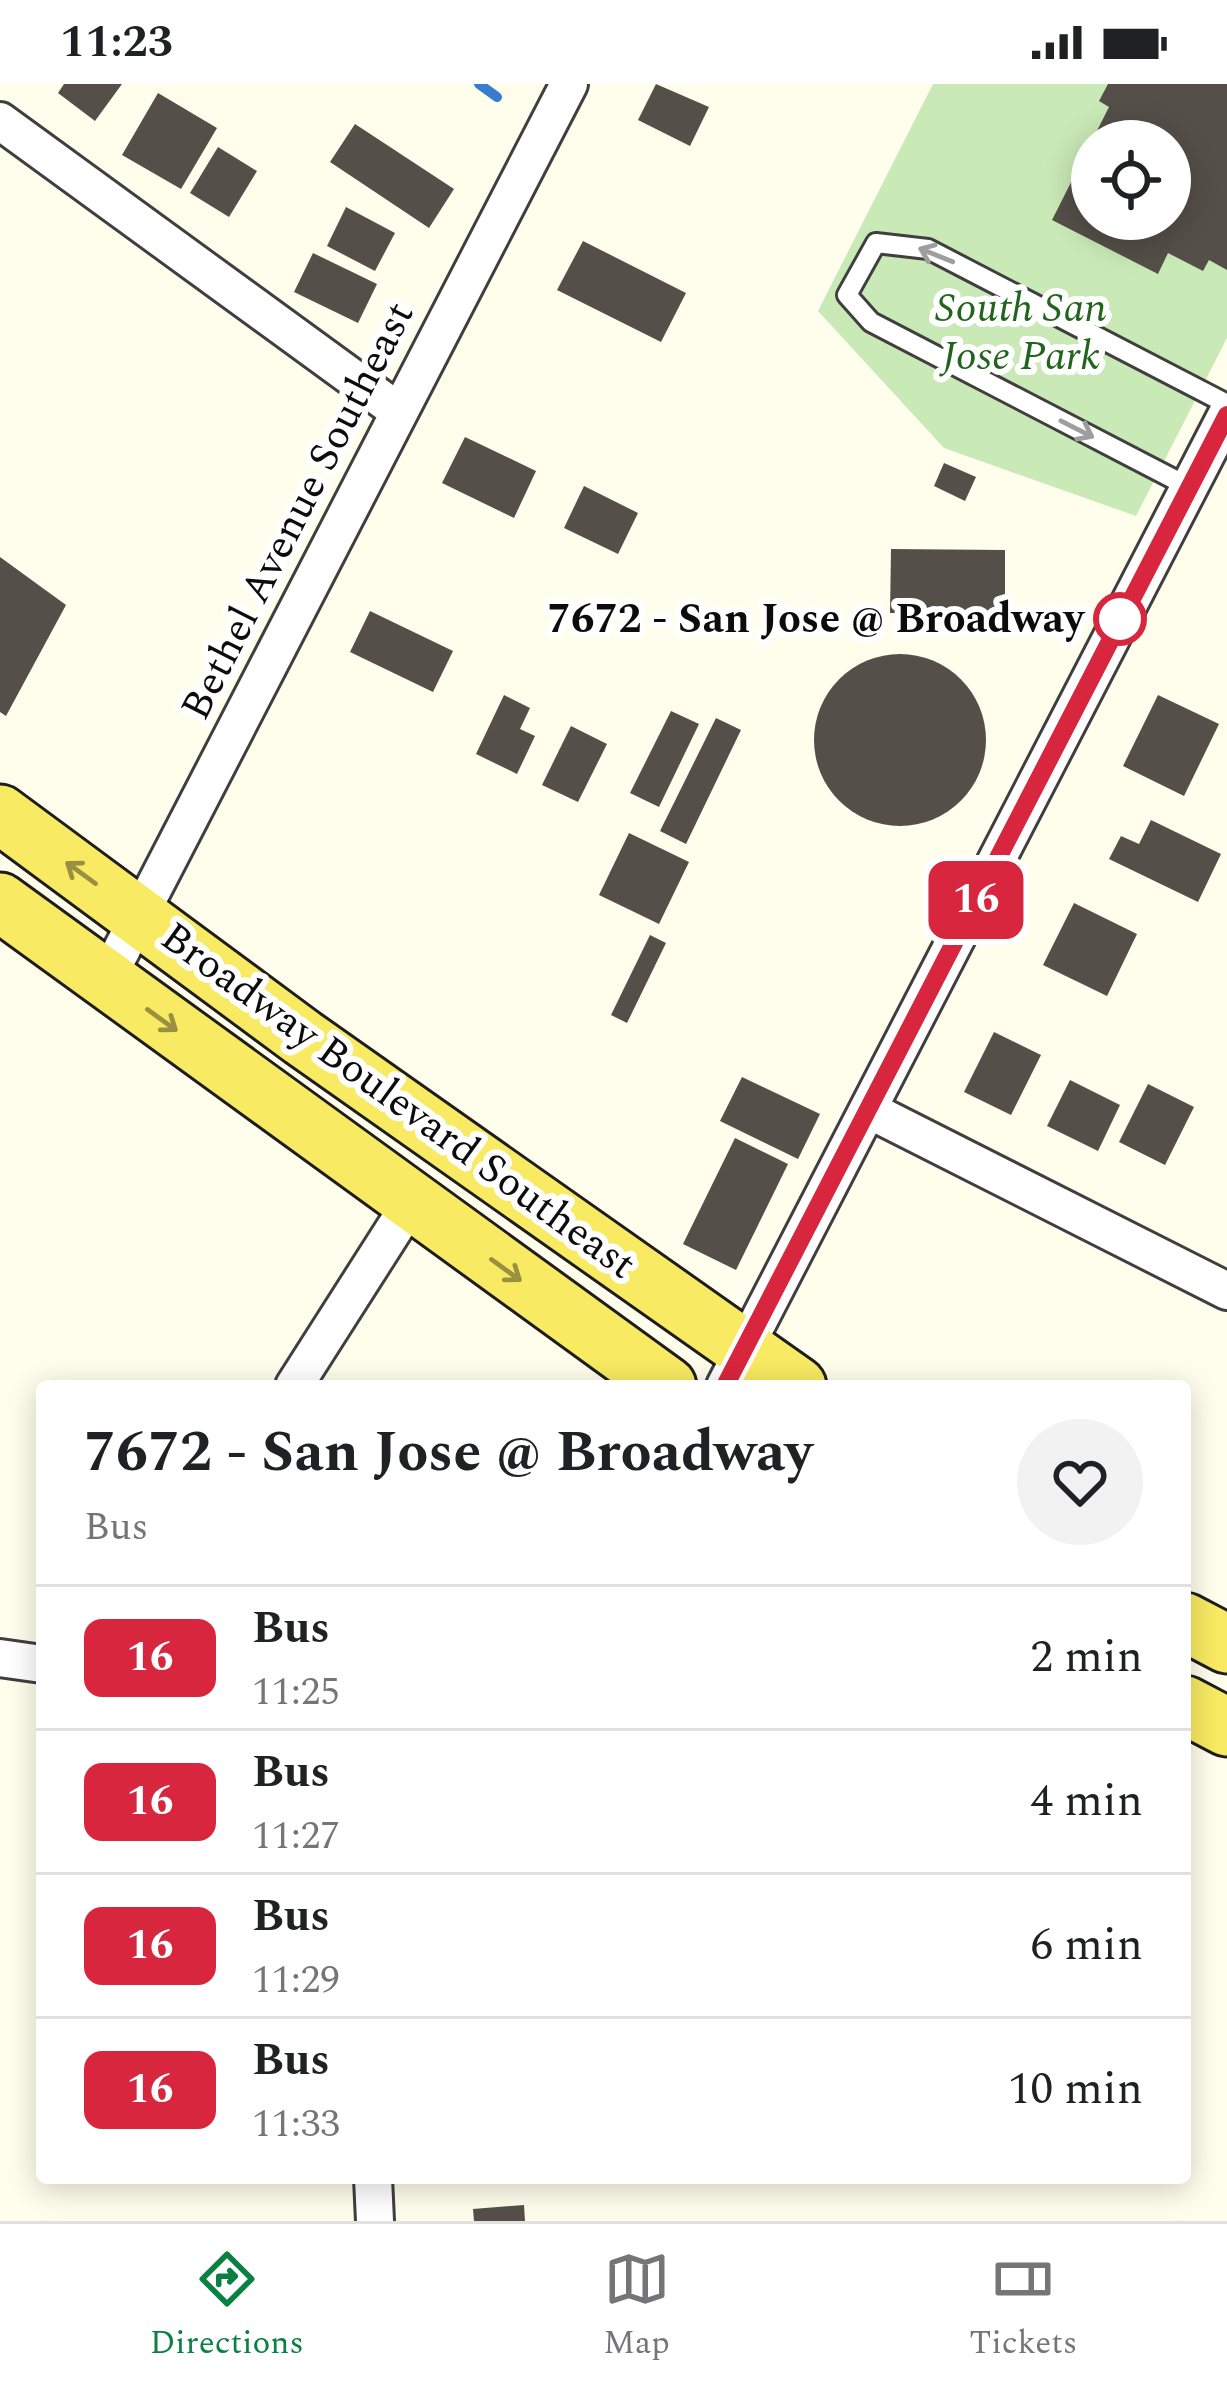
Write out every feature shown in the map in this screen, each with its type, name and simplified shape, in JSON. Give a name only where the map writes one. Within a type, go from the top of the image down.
[{"type":"main road","name":"Broadway Boulevard Southeast","points":[[0,814],[735,1368],[776,1380]]},
{"type":"main road","name":"Broadway Boulevard Southeast","points":[[0,902],[659,1380]]},
{"type":"main road","points":[[1191,1709],[1227,1726]]},
{"type":"street","name":"Bethel Avenue Southeast","points":[[106,980],[569,84]]},
{"type":"street","points":[[0,121],[398,411]]},
{"type":"street","points":[[735,1368],[1227,414]]},
{"type":"street","points":[[869,1110],[1227,1291]]},
{"type":"street","points":[[299,1380],[412,1201]]},
{"type":"street","points":[[0,1658],[36,1663]]},
{"type":"street","points":[[373,2184],[375,2221]]},
{"type":"lane","points":[[1189,487],[872,322],[847,295],[876,243],[928,249],[1227,404]]},
{"type":"green space","name":"South San Jose Park","points":[[933,84],[1227,84],[1227,338],[1136,516],[944,448],[818,311]]},
{"type":"building","points":[[64,84],[122,84],[95,121],[58,93]]},
{"type":"building","points":[[656,84],[709,107],[690,146],[638,120]]},
{"type":"building","points":[[1108,84],[1227,84],[1227,270],[1209,260],[1203,271],[1168,253],[1158,274],[1091,240],[1191,240],[1191,120],[1102,120],[1109,107],[1099,101]]},
{"type":"building","points":[[158,93],[217,128],[181,189],[122,155]]},
{"type":"building","points":[[355,124],[454,189],[429,228],[330,162]]},
{"type":"building","points":[[218,147],[257,171],[229,217],[190,193]]},
{"type":"building","points":[[1071,182],[1071,230],[1052,220]]},
{"type":"building","points":[[346,207],[395,233],[375,271],[327,246]]},
{"type":"building","points":[[583,241],[686,293],[661,342],[557,290]]},
{"type":"building","points":[[313,253],[377,284],[358,323],[294,292]]},
{"type":"building","points":[[465,437],[536,471],[514,518],[442,483]]},
{"type":"building","points":[[944,463],[976,477],[965,501],[934,486]]},
{"type":"building","points":[[584,486],[638,513],[618,554],[564,528]]},
{"type":"building","points":[[891,549],[1005,550],[1005,615],[890,613]]},
{"type":"building","points":[[0,557],[66,605],[6,716],[0,712]]},
{"type":"building","points":[[370,611],[453,651],[433,692],[350,652]]},
{"type":"building","points":[[900,654],[933,660],[961,679],[980,707],[986,740],[980,773],[961,801],[933,820],[900,826],[867,820],[839,801],[820,773],[814,740],[820,707],[839,679],[867,660]]},
{"type":"building","points":[[504,695],[530,708],[520,729],[535,736],[517,774],[476,754]]},
{"type":"building","points":[[1158,695],[1219,724],[1184,796],[1123,766]]},
{"type":"building","points":[[671,711],[699,724],[659,807],[630,793]]},
{"type":"building","points":[[716,718],[741,730],[686,844],[660,831]]},
{"type":"building","points":[[571,726],[607,744],[578,802],[542,785]]},
{"type":"building","points":[[1151,820],[1221,854],[1198,902],[1109,859],[1121,836],[1139,844]]},
{"type":"building","points":[[629,833],[689,862],[659,924],[599,895]]},
{"type":"building","points":[[1074,903],[1137,934],[1107,996],[1043,965]]},
{"type":"building","points":[[650,935],[666,943],[627,1023],[611,1015]]},
{"type":"building","points":[[994,1032],[1041,1055],[1011,1115],[964,1092]]},
{"type":"building","points":[[742,1077],[820,1114],[798,1159],[720,1121]]},
{"type":"building","points":[[1070,1080],[1120,1105],[1098,1151],[1047,1126]]},
{"type":"building","points":[[1148,1084],[1194,1107],[1165,1165],[1119,1142]]},
{"type":"building","points":[[735,1138],[788,1164],[736,1270],[683,1244]]},
{"type":"building","points":[[524,2205],[525,2221],[474,2221],[473,2209]]},
{"type":"waterway","points":[[479,84],[497,97]]},
{"type":"bus line","name":"16","points":[[728,1380],[1227,415]]},
{"type":"place","name":"7672 - San Jose @ Broadway","points":[[1120,619]]}]
